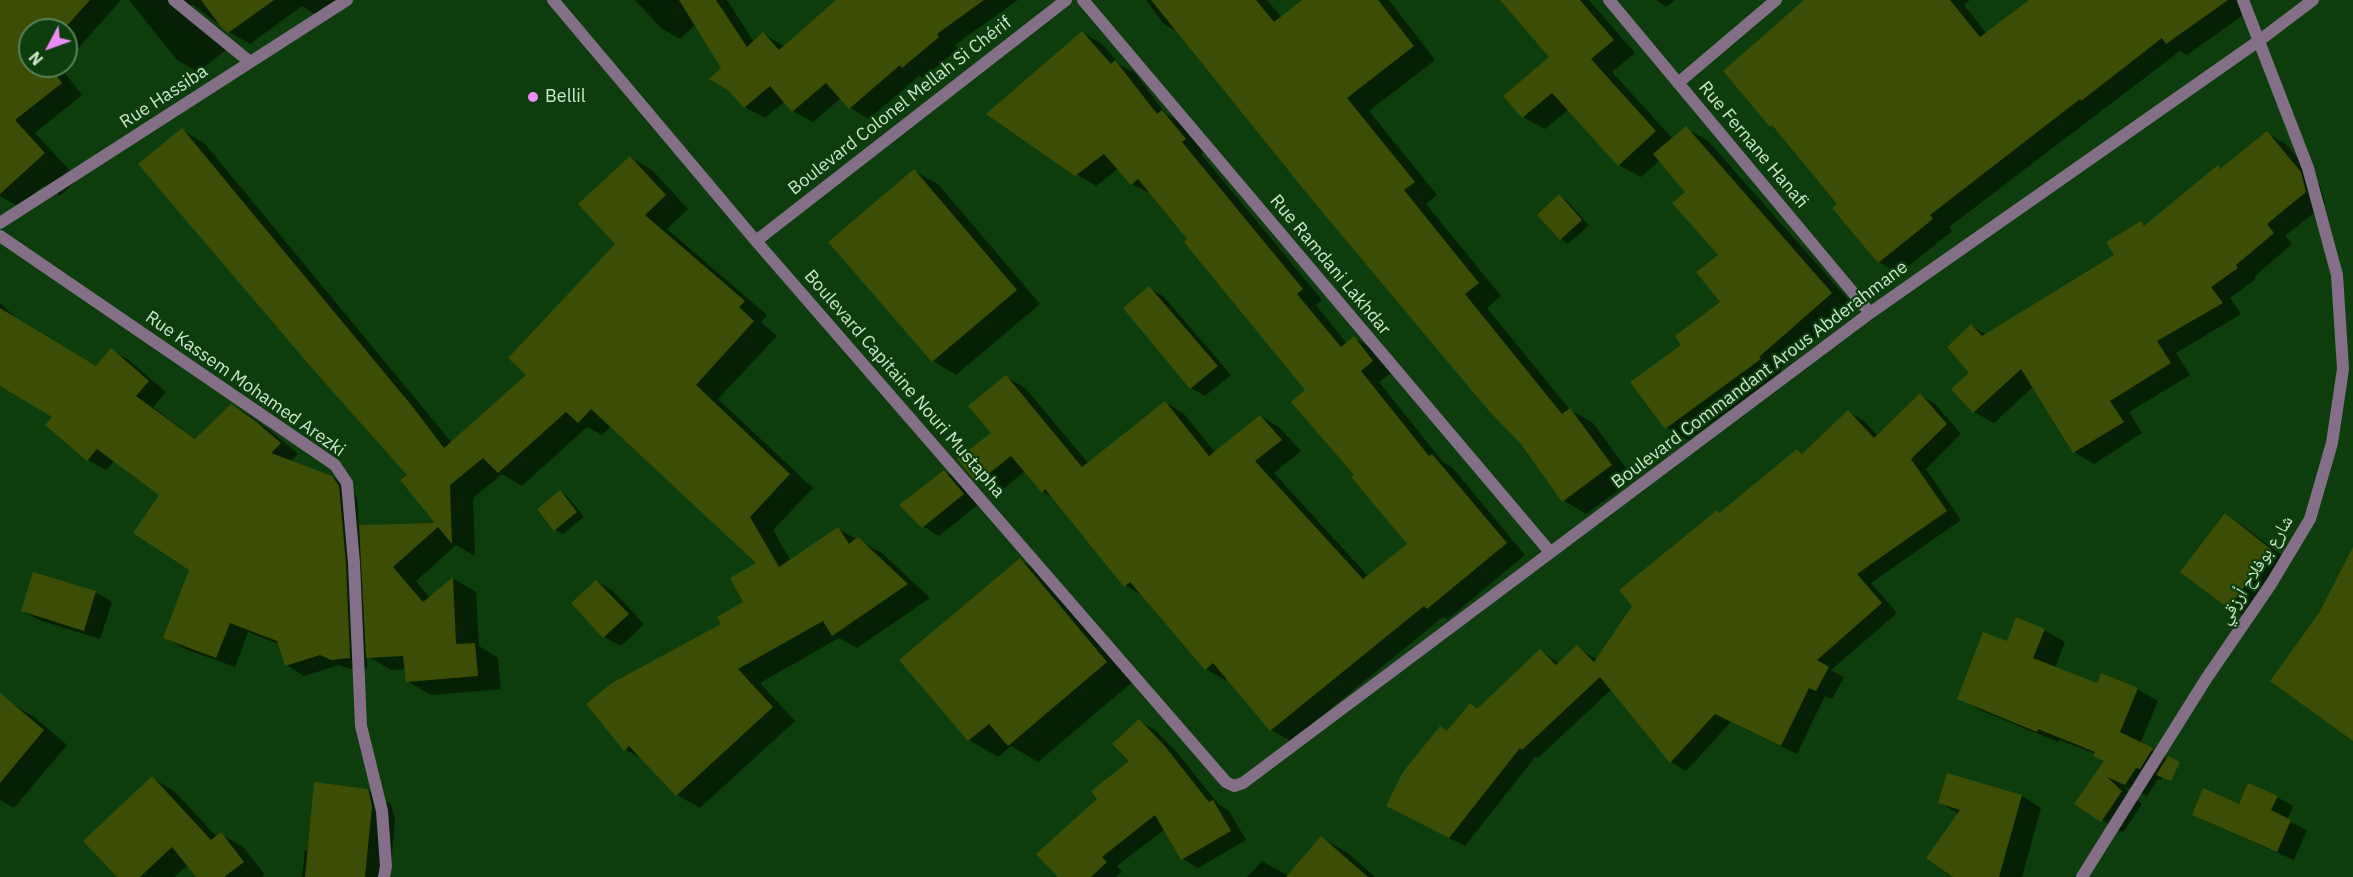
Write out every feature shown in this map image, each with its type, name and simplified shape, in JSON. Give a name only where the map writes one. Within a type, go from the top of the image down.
[{"type":"street","points":[[174,0],[250,62]]},
{"type":"street","name":"Rue Hassiba","points":[[0,223],[347,0]]},
{"type":"street","name":"Boulevard Capitaine Nouri Mustapha","points":[[553,0],[756,241],[1226,782],[1234,786]]},
{"type":"street","name":"Boulevard Colonel Mellah Si Chérif","points":[[756,241],[1066,0]]},
{"type":"street","name":"Rue Ramdani Lakhdar","points":[[1083,0],[1550,552]]},
{"type":"street","name":"Rue Fernane Hanafi","points":[[1609,0],[1870,313]]},
{"type":"street","points":[[1678,83],[1776,0]]},
{"type":"street","name":"شارع بوفلاح أرزقي","points":[[2082,877],[2206,679],[2271,584],[2310,519],[2332,443],[2343,369],[2337,274],[2308,168],[2243,0]]},
{"type":"street","name":"Boulevard Commandant Arous Abderahmane","points":[[1234,786],[1243,783],[1870,313],[2260,40],[2313,0]]},
{"type":"street","name":"Rue Kassem Mohamed Arezki","points":[[0,236],[335,465],[347,483],[354,563],[361,726],[382,811],[386,866],[384,877]]},
{"type":"building","points":[[0,0],[90,0],[74,18],[18,18],[18,78],[58,78],[62,83],[15,120],[45,153],[0,194]]},
{"type":"building","points":[[201,0],[274,0],[228,33]]},
{"type":"building","points":[[679,0],[716,0],[747,47],[763,32],[779,50],[836,0],[984,0],[937,34],[939,37],[902,68],[900,65],[849,109],[826,83],[792,112],[770,86],[744,108],[728,90],[709,79],[721,68]]},
{"type":"building","points":[[1151,0],[1256,0],[1274,22],[1302,0],[1378,0],[1414,46],[1347,98],[1415,182],[1404,190],[1479,283],[1465,294],[1562,414],[1570,408],[1612,465],[1562,502],[1521,444],[1489,411],[1318,207]]},
{"type":"building","points":[[1500,0],[1580,0],[1614,40],[1591,59],[1656,131],[1618,166],[1552,93],[1522,118],[1503,96],[1549,57]]},
{"type":"building","points":[[1804,0],[1950,0],[1980,37],[2029,0],[2228,0],[2166,44],[2162,38],[2081,101],[2080,99],[1930,215],[1933,219],[1878,263],[1832,208],[1837,204],[1772,125],[1770,127],[1723,71]]},
{"type":"building","points":[[1082,31],[1111,64],[1115,60],[1157,114],[1162,110],[1186,139],[1182,142],[1303,289],[1297,294],[1341,347],[1354,336],[1373,361],[1361,371],[1429,456],[1432,454],[1507,543],[1427,609],[1424,606],[1270,731],[1213,663],[1205,670],[1130,582],[1124,587],[1045,489],[1042,493],[1011,456],[977,483],[957,459],[991,433],[968,406],[1006,375],[1082,467],[1165,401],[1209,456],[1260,415],[1282,440],[1255,461],[1363,579],[1407,544],[1351,477],[1354,475],[1291,402],[1305,390],[1184,242],[1187,239],[1138,179],[1131,185],[1104,154],[1075,176],[986,114]]},
{"type":"building","points":[[1686,126],[1832,293],[1759,357],[1761,359],[1665,429],[1630,382],[1681,345],[1675,336],[1720,302],[1696,272],[1718,255],[1672,203],[1685,192],[1653,154]]},
{"type":"building","points":[[182,128],[412,406],[444,448],[526,375],[508,358],[615,244],[578,204],[630,156],[666,195],[645,215],[745,301],[739,307],[754,321],[696,385],[790,474],[750,517],[779,567],[838,527],[849,544],[858,537],[908,584],[832,636],[823,621],[738,669],[773,707],[676,796],[629,746],[624,751],[586,704],[612,683],[721,624],[717,617],[743,602],[730,578],[756,563],[591,409],[578,423],[566,412],[498,473],[483,458],[450,485],[452,544],[438,527],[393,567],[423,602],[453,577],[456,644],[475,643],[478,676],[406,682],[403,656],[366,658],[359,525],[435,523],[400,480],[407,475],[317,374],[138,164]]},
{"type":"building","points":[[2267,131],[2301,172],[2306,192],[2267,224],[2274,233],[2236,265],[2238,268],[2211,287],[2223,303],[2157,341],[2171,363],[2110,401],[2124,422],[2073,453],[2021,369],[1973,413],[1951,389],[1969,373],[1947,347],[1971,324],[1982,336],[2114,255],[2106,242],[2141,221],[2144,226],[2218,165],[2220,169]]},
{"type":"building","points":[[914,169],[1017,290],[932,362],[828,242]]},
{"type":"building","points":[[1559,194],[1582,220],[1560,240],[1537,215]]},
{"type":"building","points":[[1149,286],[1218,366],[1190,389],[1123,308]]},
{"type":"building","points":[[0,308],[96,366],[111,348],[149,381],[136,396],[195,439],[231,404],[281,443],[271,453],[332,476],[339,486],[346,564],[350,658],[331,660],[320,655],[285,666],[277,641],[230,623],[216,658],[163,638],[189,570],[133,533],[159,495],[97,449],[87,461],[45,425],[52,417],[0,386]]},
{"type":"building","points":[[1920,393],[1947,424],[1911,459],[1947,511],[1857,574],[1882,603],[1817,660],[1829,667],[1816,691],[1809,688],[1781,746],[1715,714],[1670,763],[1600,677],[1522,750],[1520,748],[1449,838],[1386,806],[1403,772],[1440,726],[1447,731],[1470,703],[1477,709],[1540,649],[1556,665],[1577,645],[1594,662],[1632,606],[1619,590],[1717,510],[1719,513],[1797,449],[1802,454],[1848,410],[1874,438]]},
{"type":"building","points":[[944,470],[964,494],[922,528],[899,505]]},
{"type":"building","points":[[560,490],[577,512],[554,531],[537,509]]},
{"type":"building","points":[[2225,513],[2272,550],[2228,608],[2180,572]]},
{"type":"building","points":[[2353,547],[2353,741],[2270,681],[2319,613]]},
{"type":"building","points":[[1020,558],[1107,662],[1008,746],[989,724],[968,741],[899,660]]},
{"type":"building","points":[[33,572],[96,591],[84,631],[21,611]]},
{"type":"building","points":[[596,580],[629,614],[603,638],[571,603]]},
{"type":"building","points":[[2016,617],[2045,629],[2033,658],[2097,683],[2101,673],[2138,688],[2120,732],[2153,748],[2140,769],[2136,768],[2125,785],[2107,777],[2122,791],[2101,822],[2074,804],[2104,761],[2093,756],[2095,752],[2038,729],[2037,732],[1957,699],[1983,632],[2007,641]]},
{"type":"building","points":[[0,693],[44,730],[0,783]]},
{"type":"building","points":[[1139,719],[1164,745],[1209,802],[1213,800],[1231,831],[1181,860],[1155,815],[1102,857],[1107,862],[1091,877],[1058,877],[1036,854],[1097,799],[1091,791],[1129,761],[1112,744]]},
{"type":"building","points":[[2168,756],[2180,762],[2171,781],[2156,775]]},
{"type":"building","points":[[1947,773],[2022,795],[1999,877],[1953,877],[1926,858],[1960,810],[1938,803]]},
{"type":"building","points":[[152,776],[211,840],[221,832],[244,862],[224,877],[196,877],[172,847],[140,877],[117,877],[83,841]]},
{"type":"building","points":[[314,782],[368,789],[372,806],[365,877],[305,877]]},
{"type":"building","points":[[2248,783],[2278,796],[2271,810],[2291,820],[2277,852],[2192,815],[2203,788],[2239,804]]},
{"type":"building","points":[[1321,836],[1368,877],[1286,877]]},
{"type":"place","name":"Bellil","points":[[533,97]]}]
